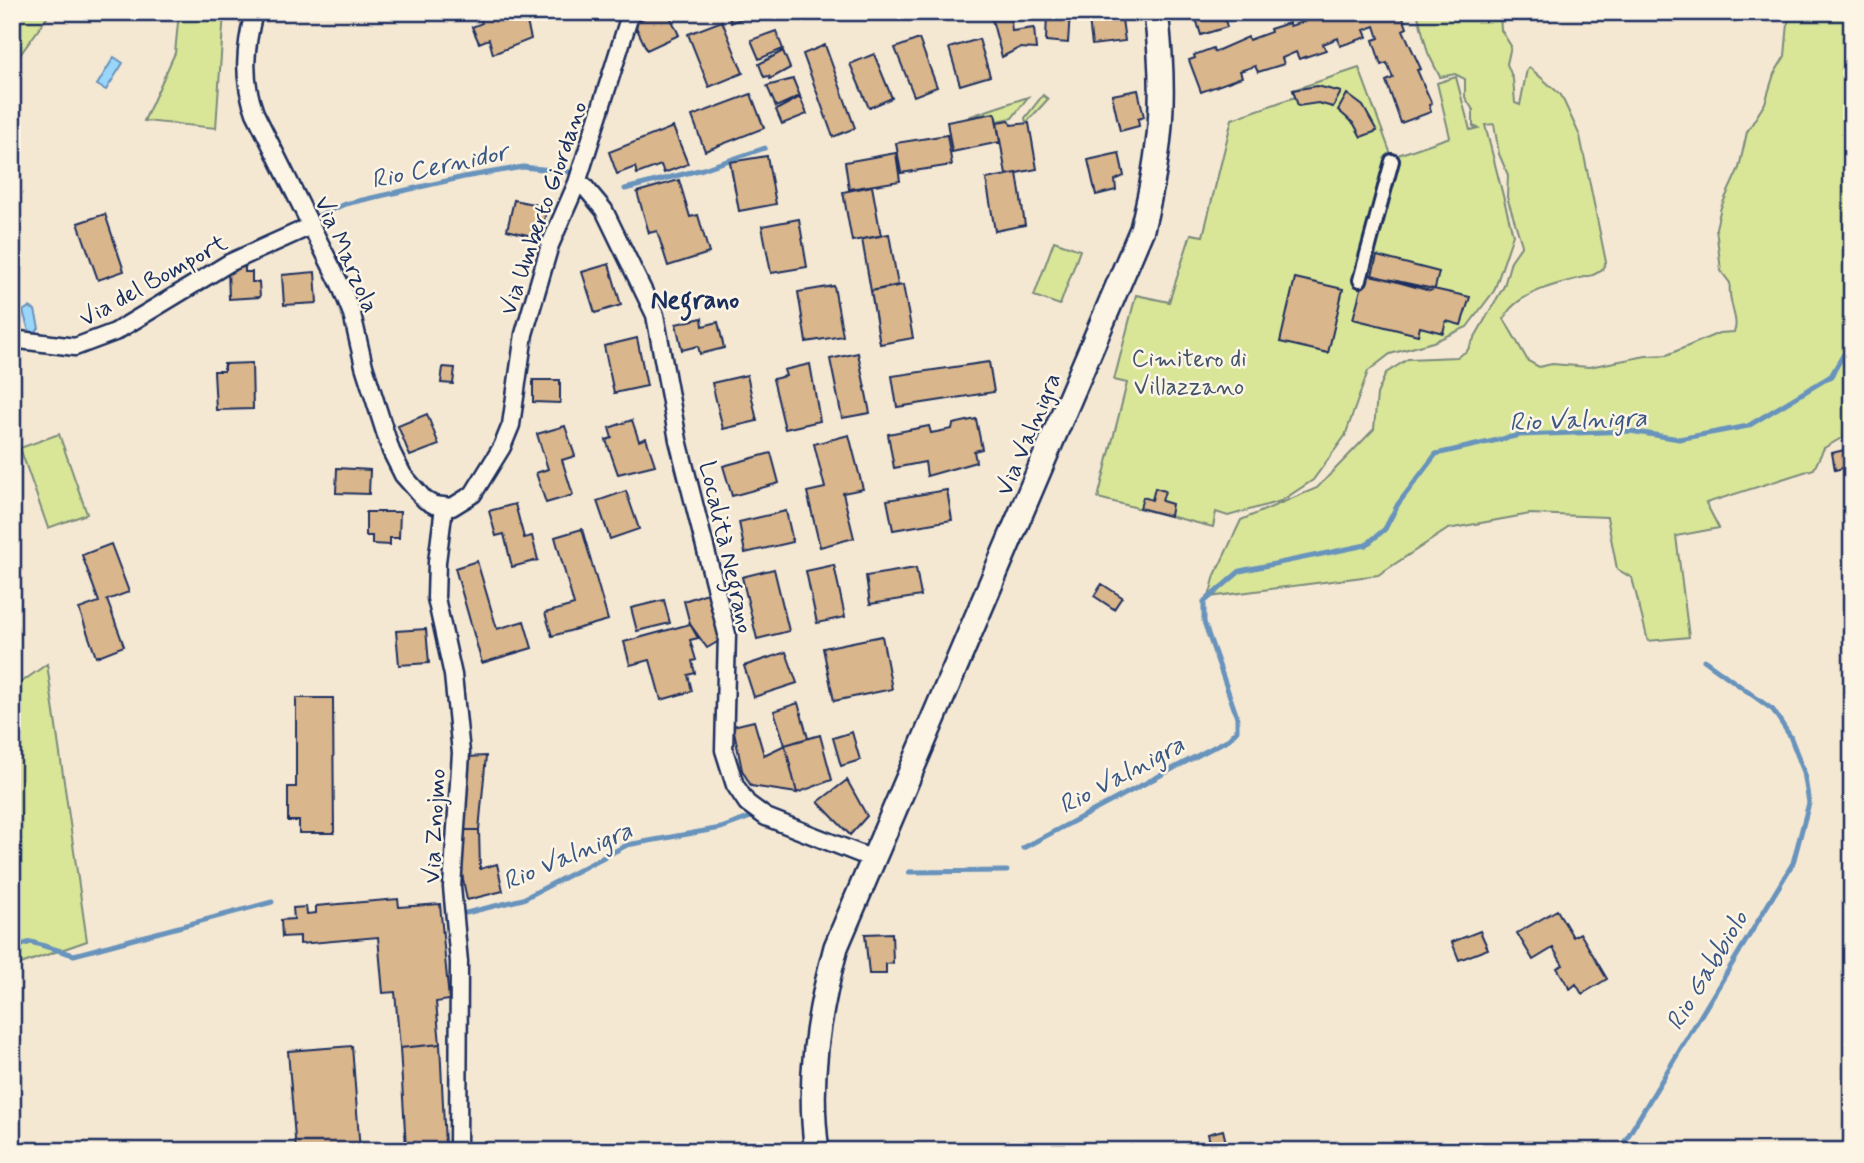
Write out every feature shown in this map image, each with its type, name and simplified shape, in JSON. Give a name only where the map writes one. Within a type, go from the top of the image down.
[{"type":"main road","name":"Via Valnigra","points":[[817,1151],[813,1077],[821,1006],[836,947],[1142,229],[1154,180],[1163,119],[1162,62],[1156,12]]},
{"type":"street","name":"Via Marzola","points":[[254,12],[246,46],[246,89],[352,314],[364,366],[391,451],[413,489],[439,506]]},
{"type":"street","name":"Via Umberto Giordano","points":[[439,506],[459,505],[473,494],[511,425],[524,334],[550,245],[577,183],[631,12]]},
{"type":"street","points":[[1360,280],[1392,161]]},
{"type":"street","name":"Località Negrano","points":[[577,183],[584,186],[604,211],[655,315],[678,440],[727,634],[724,750],[735,785],[747,803],[766,817],[873,859]]},
{"type":"street","name":"Via del Bomport","points":[[12,339],[75,347],[115,332],[229,263],[311,226]]},
{"type":"street","name":"Via Znojmo","points":[[439,506],[436,598],[453,675],[461,754],[452,887],[458,962],[458,1151]]},
{"type":"green space","points":[[12,12],[51,12],[12,66]]},
{"type":"green space","points":[[179,12],[224,12],[216,128],[144,121],[175,53]]},
{"type":"green space","name":"Cimitero di Villazzano","points":[[1417,12],[1500,12],[1501,30],[1511,46],[1507,64],[1513,79],[1515,103],[1520,105],[1527,69],[1530,68],[1561,95],[1580,136],[1606,262],[1601,271],[1593,275],[1542,289],[1519,301],[1504,319],[1528,361],[1539,367],[1552,364],[1589,367],[1646,356],[1667,355],[1719,333],[1734,332],[1730,283],[1721,271],[1716,228],[1721,207],[1739,168],[1747,132],[1765,103],[1774,74],[1785,56],[1789,12],[1852,12],[1852,432],[1824,448],[1814,469],[1706,503],[1719,528],[1676,536],[1689,637],[1648,641],[1632,578],[1617,569],[1607,517],[1530,514],[1448,529],[1378,575],[1209,597],[1215,575],[1241,520],[1317,488],[1374,429],[1377,394],[1386,373],[1408,359],[1457,357],[1467,351],[1504,286],[1511,261],[1522,245],[1507,197],[1508,175],[1499,154],[1494,124],[1485,125],[1513,235],[1494,291],[1467,327],[1433,342],[1390,354],[1368,371],[1345,436],[1313,480],[1281,501],[1228,516],[1216,512],[1213,527],[1098,498],[1127,383],[1114,380],[1136,295],[1169,302],[1191,234],[1203,236],[1232,119],[1295,97],[1293,90],[1359,68],[1392,157],[1450,137],[1437,83],[1456,77],[1470,130],[1478,128],[1473,126],[1473,110],[1465,97],[1465,79],[1455,74],[1440,77],[1428,53]]},
{"type":"green space","points":[[1043,95],[1048,99],[1026,123],[1025,118]]},
{"type":"green space","points":[[1028,97],[1012,118],[997,121],[995,113],[968,117]]},
{"type":"green space","points":[[1054,241],[1080,250],[1060,305],[1034,296]]},
{"type":"green space","points":[[59,434],[87,514],[48,528],[20,448]]},
{"type":"green space","points":[[12,664],[16,686],[47,664],[87,941],[12,967]]},
{"type":"water","points":[[114,57],[123,63],[106,90],[97,85]]},
{"type":"water","points":[[29,307],[35,310],[39,328],[34,333],[29,331],[23,311]]},
{"type":"building","points":[[485,12],[544,12],[545,17],[527,22],[531,39],[493,54],[489,39],[479,43],[472,27],[482,23],[479,15]]},
{"type":"building","points":[[656,12],[668,12],[679,35],[647,50],[634,23]]},
{"type":"building","points":[[728,12],[756,12],[756,13],[731,23]]},
{"type":"building","points":[[797,12],[819,12],[799,19]]},
{"type":"building","points":[[990,12],[1010,12],[1012,31],[1034,28],[1036,49],[1019,48],[1002,57]]},
{"type":"building","points":[[1047,12],[1070,12],[1068,43],[1046,41]]},
{"type":"building","points":[[1088,12],[1121,12],[1125,41],[1092,45]]},
{"type":"building","points":[[1194,12],[1223,12],[1227,27],[1201,35]]},
{"type":"building","points":[[1248,12],[1267,12],[1251,18]]},
{"type":"building","points":[[1334,12],[1401,12],[1407,28],[1403,30],[1421,69],[1417,70],[1432,104],[1429,105],[1431,112],[1401,123],[1386,81],[1393,78],[1387,63],[1381,65],[1373,40],[1379,38],[1375,26],[1364,30],[1367,37],[1340,46],[1338,38],[1323,44],[1326,50],[1299,59],[1296,52],[1282,58],[1284,64],[1258,72],[1255,66],[1240,71],[1242,77],[1201,92],[1189,60],[1195,58],[1194,55],[1213,48],[1214,52],[1248,37],[1249,40],[1271,32],[1270,29],[1289,23],[1290,26]]},
{"type":"building","points":[[722,21],[743,73],[709,87],[688,34]]},
{"type":"building","points":[[776,31],[783,49],[759,59],[751,40]]},
{"type":"building","points":[[919,39],[937,87],[914,96],[895,48]]},
{"type":"building","points":[[979,39],[990,76],[960,85],[949,48]]},
{"type":"building","points":[[825,45],[855,128],[833,137],[803,54]]},
{"type":"building","points":[[783,51],[790,68],[770,79],[769,76],[764,77],[759,64]]},
{"type":"building","points":[[874,54],[892,98],[869,108],[850,64]]},
{"type":"building","points":[[793,79],[800,96],[776,107],[767,86]]},
{"type":"building","points":[[1317,86],[1341,92],[1333,107],[1318,103],[1298,106],[1293,90]]},
{"type":"building","points":[[1138,90],[1144,117],[1138,119],[1139,126],[1120,131],[1112,95]]},
{"type":"building","points":[[751,94],[764,128],[705,151],[692,116]]},
{"type":"building","points":[[1347,94],[1363,106],[1377,131],[1361,137],[1354,124],[1338,110]]},
{"type":"building","points":[[800,97],[807,114],[782,124],[776,110]]},
{"type":"building","points":[[995,113],[1000,142],[952,152],[947,122]]},
{"type":"building","points":[[1009,120],[1011,125],[1029,123],[1037,169],[1006,175],[997,122]]},
{"type":"building","points":[[673,127],[688,164],[664,173],[661,165],[637,174],[635,167],[617,174],[609,152]]},
{"type":"building","points":[[947,135],[952,165],[901,173],[896,143]]},
{"type":"building","points":[[896,153],[900,181],[849,189],[845,162]]},
{"type":"building","points":[[1119,153],[1124,176],[1115,180],[1116,190],[1096,195],[1088,160]]},
{"type":"building","points":[[767,156],[776,204],[739,211],[730,162]]},
{"type":"building","points":[[1017,173],[1025,225],[995,231],[986,179]]},
{"type":"building","points":[[679,180],[690,217],[698,215],[709,253],[668,266],[657,231],[649,233],[637,192]]},
{"type":"building","points":[[872,186],[881,236],[852,241],[843,192]]},
{"type":"building","points":[[514,200],[547,207],[540,238],[507,230]]},
{"type":"building","points":[[105,214],[124,271],[98,280],[78,223]]},
{"type":"building","points":[[799,219],[807,267],[771,273],[762,226]]},
{"type":"building","points":[[889,234],[898,285],[871,291],[862,239]]},
{"type":"building","points":[[1377,256],[1439,272],[1435,288],[1430,291],[1372,275]]},
{"type":"building","points":[[609,264],[621,305],[595,313],[582,272]]},
{"type":"building","points":[[245,267],[245,272],[252,272],[252,282],[259,282],[260,297],[229,299],[228,268]]},
{"type":"building","points":[[315,272],[317,303],[284,305],[282,275]]},
{"type":"building","points":[[1365,274],[1470,297],[1461,325],[1446,321],[1443,333],[1420,327],[1418,335],[1353,319]]},
{"type":"building","points":[[1295,278],[1343,289],[1328,353],[1280,342]]},
{"type":"building","points":[[903,285],[913,338],[880,344],[871,291]]},
{"type":"building","points":[[834,286],[843,336],[806,342],[798,292]]},
{"type":"building","points":[[702,318],[703,326],[718,322],[724,348],[700,354],[698,346],[682,350],[676,324]]},
{"type":"building","points":[[637,338],[647,386],[614,393],[604,346]]},
{"type":"building","points":[[858,353],[870,413],[842,418],[830,359]]},
{"type":"building","points":[[989,362],[994,392],[897,407],[892,376]]},
{"type":"building","points":[[252,363],[253,409],[216,410],[214,371],[224,371],[224,364]]},
{"type":"building","points":[[810,364],[820,421],[785,429],[773,379],[786,376],[784,370]]},
{"type":"building","points":[[443,367],[455,368],[453,384],[441,383]]},
{"type":"building","points":[[747,375],[757,421],[723,429],[712,383]]},
{"type":"building","points":[[533,380],[560,380],[560,403],[533,402]]},
{"type":"building","points":[[427,414],[439,445],[410,456],[398,426]]},
{"type":"building","points":[[976,419],[982,449],[974,451],[976,462],[927,476],[925,462],[894,468],[888,434],[929,426],[931,433],[952,429],[953,424]]},
{"type":"building","points":[[632,420],[639,441],[646,438],[655,465],[618,474],[606,440],[612,438],[609,428]]},
{"type":"building","points":[[565,426],[575,456],[562,460],[573,495],[546,503],[536,473],[548,469],[537,434]]},
{"type":"building","points":[[849,435],[863,489],[843,493],[854,538],[820,547],[807,492],[825,488],[814,444]]},
{"type":"building","points":[[1852,448],[1852,466],[1835,470],[1832,453]]},
{"type":"building","points":[[771,453],[779,483],[732,496],[723,466]]},
{"type":"building","points":[[337,468],[370,470],[369,494],[336,493]]},
{"type":"building","points":[[1155,488],[1165,491],[1162,501],[1172,504],[1170,516],[1140,508],[1143,497],[1152,500]]},
{"type":"building","points":[[947,490],[952,520],[893,530],[887,500]]},
{"type":"building","points":[[626,491],[639,529],[610,539],[597,501]]},
{"type":"building","points":[[515,504],[524,538],[532,536],[538,560],[512,567],[504,534],[496,536],[489,511]]},
{"type":"building","points":[[786,511],[793,542],[745,553],[739,522]]},
{"type":"building","points":[[366,512],[400,512],[399,538],[390,538],[390,545],[372,544],[372,536],[366,536]]},
{"type":"building","points":[[582,529],[608,620],[552,636],[545,613],[574,605],[555,537]]},
{"type":"building","points":[[111,544],[129,592],[107,600],[124,646],[96,657],[79,609],[99,602],[82,555]]},
{"type":"building","points":[[477,561],[497,629],[524,621],[532,648],[482,663],[455,568]]},
{"type":"building","points":[[834,565],[845,617],[817,623],[806,571]]},
{"type":"building","points":[[916,568],[921,596],[870,604],[866,576]]},
{"type":"building","points":[[774,569],[789,631],[757,639],[742,577]]},
{"type":"building","points":[[1102,584],[1122,597],[1114,609],[1094,596]]},
{"type":"building","points":[[713,591],[724,638],[707,648],[690,624],[684,601]]},
{"type":"building","points":[[664,600],[670,623],[637,631],[631,608]]},
{"type":"building","points":[[690,624],[698,638],[690,640],[696,660],[692,661],[695,673],[688,675],[692,691],[661,700],[650,660],[630,665],[624,642]]},
{"type":"building","points":[[426,629],[429,663],[399,665],[396,631]]},
{"type":"building","points":[[882,636],[892,689],[834,701],[823,648]]},
{"type":"building","points":[[786,652],[797,683],[754,697],[744,666]]},
{"type":"building","points":[[296,698],[333,698],[334,833],[299,833],[299,821],[288,821],[288,787],[296,787]]},
{"type":"building","points":[[798,703],[808,738],[785,745],[774,711]]},
{"type":"building","points":[[754,721],[764,755],[785,745],[797,793],[751,786],[742,770],[733,726]]},
{"type":"building","points":[[852,732],[860,760],[841,766],[833,738]]},
{"type":"building","points":[[820,735],[832,780],[797,793],[785,745]]},
{"type":"building","points":[[486,756],[479,830],[462,830],[466,757]]},
{"type":"building","points":[[847,780],[867,816],[850,835],[818,802]]},
{"type":"building","points":[[462,830],[479,830],[480,869],[497,864],[503,891],[467,900],[462,874]]},
{"type":"building","points":[[398,899],[399,907],[440,904],[449,1000],[436,1002],[440,1044],[400,1048],[395,992],[383,993],[378,937],[300,944],[300,936],[282,937],[281,920],[294,919],[293,908],[306,907],[307,914],[316,913],[316,906]]},
{"type":"building","points":[[1557,910],[1573,937],[1580,933],[1607,979],[1582,994],[1576,984],[1570,989],[1557,968],[1563,965],[1553,948],[1533,960],[1517,933]]},
{"type":"building","points":[[1480,931],[1488,949],[1459,960],[1452,942]]},
{"type":"building","points":[[892,933],[893,963],[886,964],[886,974],[869,974],[865,934]]},
{"type":"building","points":[[440,1044],[445,1145],[406,1148],[400,1048]]},
{"type":"building","points":[[352,1046],[360,1151],[296,1151],[288,1051]]},
{"type":"building","points":[[1223,1130],[1228,1151],[1212,1151],[1208,1134]]},
{"type":"waterway","name":"Rio Cernidor","points":[[625,189],[703,169],[765,148]]},
{"type":"waterway","name":"Rio Cernidor","points":[[318,216],[345,204],[464,177],[523,167],[570,172]]},
{"type":"waterway","name":"Rio Valnigra","points":[[1023,848],[1229,739],[1237,730],[1237,717],[1204,622],[1204,602],[1240,571],[1366,545],[1385,529],[1398,504],[1436,454],[1520,435],[1630,431],[1679,439],[1748,426],[1831,376],[1852,340]]},
{"type":"waterway","name":"Rio Gabbiolo","points":[[1619,1151],[1793,863],[1809,803],[1804,772],[1790,736],[1773,710],[1704,660]]},
{"type":"waterway","name":"Rio Valnigra","points":[[466,913],[523,899],[627,845],[721,828],[751,817],[762,822]]},
{"type":"waterway","name":"Rio Valnigra","points":[[909,872],[1007,871]]},
{"type":"waterway","name":"Rio Valnigra","points":[[12,948],[31,942],[74,955],[272,902]]},
{"type":"district","name":"Negrano","points":[[695,299]]}]
